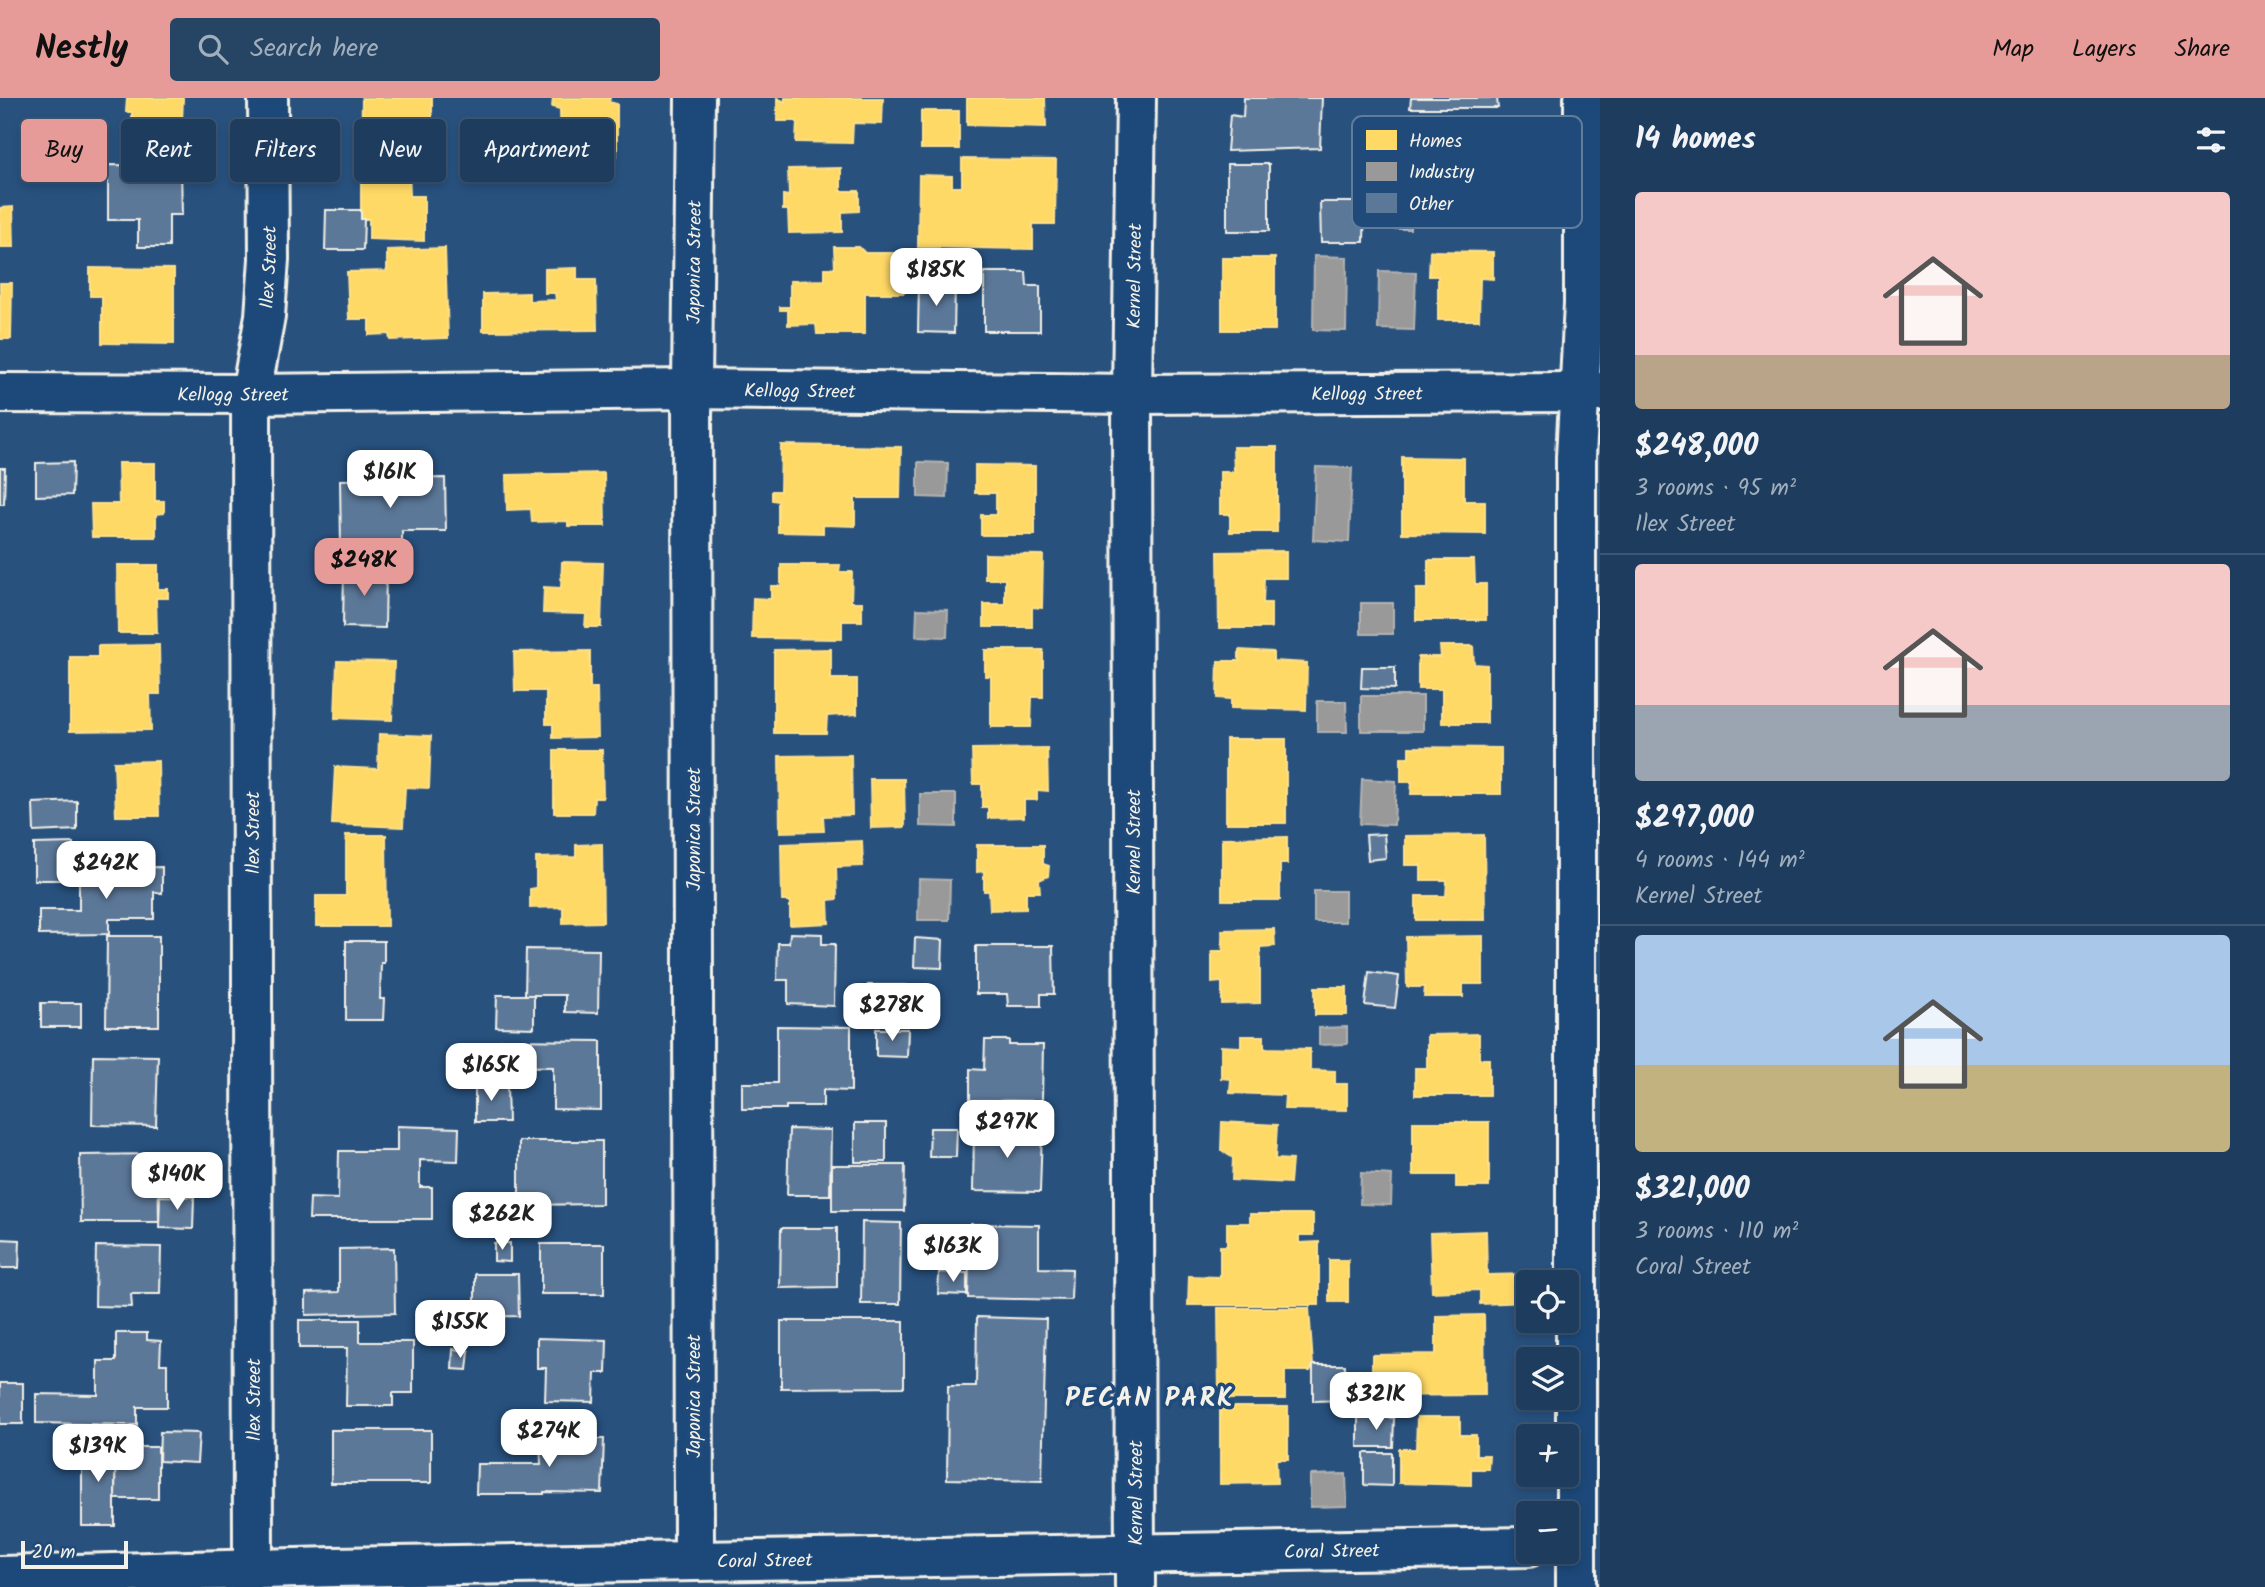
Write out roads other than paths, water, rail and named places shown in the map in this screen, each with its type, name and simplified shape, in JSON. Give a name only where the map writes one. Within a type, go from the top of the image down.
[{"type":"street","name":"Ilex Street","points":[[253,1570],[251,394],[264,316],[269,259],[268,98]]},
{"type":"street","name":"Japonica Street","points":[[694,1560],[692,389],[695,98]]},
{"type":"street","name":"Kernel Street","points":[[1135,1570],[1132,394],[1136,98]]},
{"type":"street","points":[[1576,1587],[1581,1546],[1576,457],[1590,392],[1584,303],[1584,98]]},
{"type":"street","name":"Kellogg Street","points":[[0,393],[251,394],[692,389],[1132,394],[1590,392]]},
{"type":"street","name":"Coral Street","points":[[0,1576],[253,1570],[334,1577],[694,1560],[1135,1570],[1516,1548]]},
{"type":"district","name":"PECAN PARK","points":[[1150,1397]]}]
